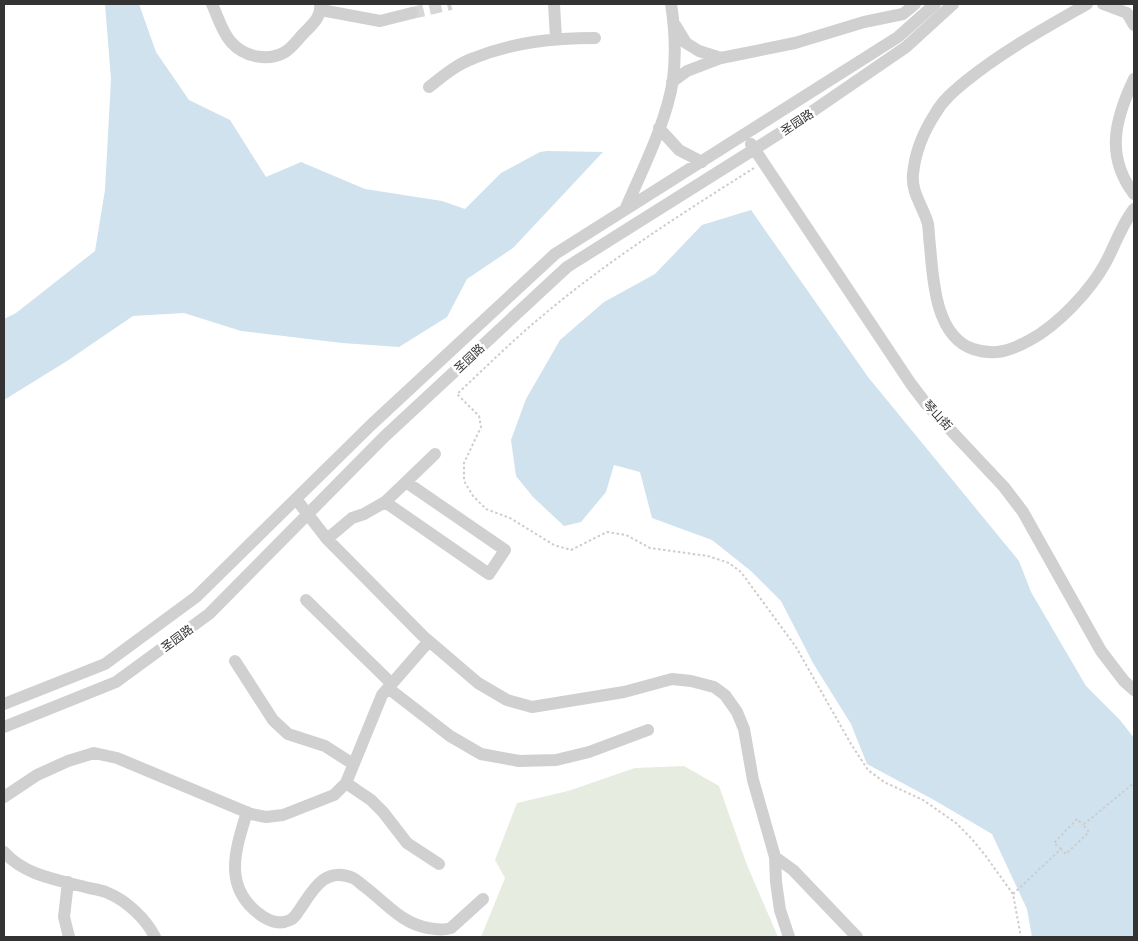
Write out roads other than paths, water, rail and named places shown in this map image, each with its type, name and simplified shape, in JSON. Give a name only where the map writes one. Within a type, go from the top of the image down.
[{"type":"street","points":[[212,4],[222,28],[232,42],[243,51],[257,57],[270,58],[285,52],[316,21],[321,7],[380,21],[412,13]]},
{"type":"street","points":[[554,4],[556,38]]},
{"type":"street","points":[[625,210],[659,128],[672,82],[675,60],[674,22],[671,4]]},
{"type":"street","points":[[672,82],[686,71],[721,58],[795,43],[864,22],[903,14],[915,4]]},
{"type":"street","name":"圣园路","points":[[4,704],[106,664],[196,598],[371,425],[555,254],[898,37],[935,4]]},
{"type":"street","name":"圣园路","points":[[4,727],[116,682],[209,614],[384,437],[567,267],[788,128],[906,47],[953,4]]},
{"type":"street","points":[[1087,4],[984,66],[946,99],[930,123],[918,152],[913,174],[913,188],[928,224],[937,299],[941,315],[948,328],[958,340],[968,347],[981,351],[998,353],[1032,340],[1048,328],[1087,290],[1104,265],[1134,209]]},
{"type":"street","points":[[1103,4],[1127,13],[1134,25]]},
{"type":"street","points":[[674,22],[686,43],[699,51],[721,58]]},
{"type":"street","points":[[429,87],[451,70],[473,58],[522,43],[556,38],[595,38]]},
{"type":"street","points":[[1134,78],[1115,131],[1115,145],[1120,170],[1134,194]]},
{"type":"street","points":[[659,128],[679,150],[702,162]]},
{"type":"street","name":"琴山街","points":[[744,135],[911,384],[927,405],[1004,486],[1023,512],[1101,651],[1133,688]]},
{"type":"street","points":[[327,539],[352,518],[364,514],[385,502],[434,454]]},
{"type":"street","points":[[385,502],[489,574],[505,550],[406,482]]},
{"type":"street","points":[[296,499],[327,539],[429,642],[478,683],[507,700],[532,707],[624,692],[672,679],[691,681],[714,688],[726,695],[737,712],[744,729],[753,780],[775,857],[780,910],[790,937]]},
{"type":"street","points":[[306,600],[390,686],[450,736],[481,754],[519,761],[556,760],[589,752],[648,730]]},
{"type":"street","points":[[4,797],[37,775],[68,761],[94,753],[117,758],[247,812],[266,816],[283,815],[334,795],[346,782],[382,695],[429,642]]},
{"type":"street","points":[[235,661],[273,720],[288,734],[325,746],[353,764]]},
{"type":"street","points":[[346,782],[371,800],[383,812],[406,843],[440,864]]},
{"type":"street","points":[[247,812],[235,850],[234,867],[237,883],[243,896],[253,909],[266,919],[280,924],[293,920],[319,882],[327,876],[340,875],[353,878],[401,917],[415,926],[431,929],[445,930],[450,928],[482,899]]},
{"type":"street","points":[[4,852],[9,858],[24,868],[42,876],[107,892],[127,904],[141,918],[155,937]]},
{"type":"street","points":[[775,857],[793,870],[857,937]]},
{"type":"street","points":[[68,882],[64,918],[69,937]]},
{"type":"water","points":[[105,4],[139,4],[156,52],[189,100],[230,120],[266,177],[301,162],[365,189],[442,201],[465,209],[501,173],[540,152],[603,152],[513,248],[467,279],[447,317],[399,347],[342,343],[241,331],[184,313],[133,316],[67,361],[4,400],[4,319],[16,313],[95,251],[105,190],[111,79]]},
{"type":"water","points":[[751,210],[868,377],[1019,561],[1031,592],[1086,686],[1120,720],[1134,738],[1134,937],[1032,937],[1027,909],[992,834],[867,764],[851,724],[813,663],[781,601],[751,571],[712,540],[652,518],[640,472],[614,465],[606,492],[581,522],[564,526],[533,497],[516,476],[511,440],[526,399],[560,340],[604,302],[655,274],[702,225]]},
{"type":"tunnel","points":[[412,13],[451,4]]}]
